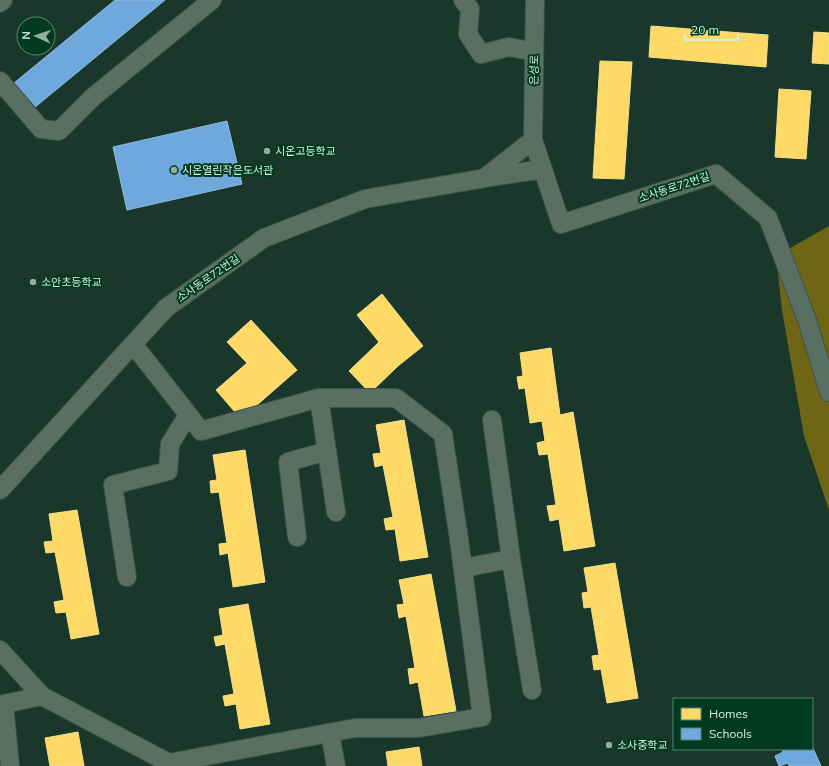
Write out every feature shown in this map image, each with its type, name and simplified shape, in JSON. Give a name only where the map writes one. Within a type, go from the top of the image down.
[{"type":"street","points":[[0,3],[3,0]]},
{"type":"street","points":[[0,81],[42,129],[59,131],[93,97],[212,0]]},
{"type":"street","points":[[462,0],[470,9],[468,34],[481,54],[509,47],[531,50],[534,49]]},
{"type":"street","name":"은성로","points":[[533,140],[535,0]]},
{"type":"street","name":"소사동로72번길","points":[[485,178],[533,140],[561,224],[716,174],[768,218],[807,320],[829,392]]},
{"type":"street","name":"소사동로72번길","points":[[0,490],[166,308],[264,238],[365,199],[543,169]]},
{"type":"street","points":[[0,650],[42,696],[169,765],[355,728],[420,728],[482,717],[444,434],[396,398],[319,398],[201,432],[133,344]]},
{"type":"street","points":[[319,398],[336,512]]},
{"type":"street","points":[[127,577],[113,485],[168,471],[170,444],[188,415]]},
{"type":"street","points":[[492,420],[532,690]]},
{"type":"street","points":[[297,537],[288,462],[327,451]]},
{"type":"street","points":[[463,568],[512,559]]},
{"type":"street","points":[[10,766],[4,704],[42,696]]},
{"type":"street","points":[[330,733],[336,766]]},
{"type":"shaded area","points":[[829,226],[829,510],[804,436],[782,310],[776,256]]},
{"type":"building: Homes","points":[[651,26],[768,35],[766,67],[649,57]]},
{"type":"building: Homes","points":[[814,32],[829,33],[829,64],[812,63]]},
{"type":"building: Homes","points":[[600,61],[632,62],[624,179],[593,178]]},
{"type":"building: Homes","points":[[779,89],[811,91],[806,159],[775,157]]},
{"type":"building: Homes","points":[[382,294],[423,346],[398,366],[370,393],[349,371],[379,342],[357,315]]},
{"type":"building: Homes","points":[[251,320],[297,370],[241,419],[216,390],[247,363],[227,342]]},
{"type":"building: Homes","points":[[551,348],[560,415],[573,412],[595,546],[564,551],[559,519],[550,521],[547,506],[556,505],[548,454],[539,455],[537,443],[545,441],[542,421],[530,423],[525,388],[519,389],[517,377],[523,376],[520,353]]},
{"type":"building: Homes","points":[[404,420],[428,557],[400,561],[395,529],[386,530],[384,519],[393,517],[383,465],[375,467],[373,454],[381,453],[376,425]]},
{"type":"building: Homes","points":[[245,450],[265,582],[233,587],[228,553],[220,555],[219,544],[227,543],[219,492],[211,493],[210,481],[217,480],[213,455]]},
{"type":"building: Homes","points":[[77,510],[99,634],[71,639],[66,612],[56,613],[54,602],[64,600],[55,552],[46,553],[44,542],[53,541],[49,514]]},
{"type":"building: Homes","points":[[615,563],[638,698],[607,703],[601,669],[594,670],[592,656],[599,655],[591,607],[584,608],[582,593],[588,592],[584,568]]},
{"type":"building: Homes","points":[[431,574],[456,711],[424,716],[418,682],[410,684],[408,669],[415,668],[406,616],[399,618],[397,605],[404,604],[399,580]]},
{"type":"building: Homes","points":[[248,604],[270,724],[240,729],[236,704],[225,706],[223,696],[234,694],[225,644],[216,646],[214,637],[223,635],[219,609]]},
{"type":"building: Homes","points":[[78,732],[84,766],[50,766],[45,738]]},
{"type":"building: Homes","points":[[419,747],[422,766],[388,766],[386,752]]},
{"type":"building: Schools","points":[[115,0],[165,0],[34,108],[14,83],[47,56],[56,56],[56,48]]},
{"type":"building: Schools","points":[[227,121],[242,184],[127,210],[113,147]]},
{"type":"building: Schools","points":[[813,748],[821,766],[789,766],[788,763],[779,766],[775,756],[783,752],[782,750],[813,750]]},
{"type":"place","name":"시온고등학교","points":[[267,151]]},
{"type":"place","name":"시온열린작은도서관","points":[[174,170]]},
{"type":"place","name":"소안초등학교","points":[[33,282]]},
{"type":"place","name":"소사중학교","points":[[609,745]]}]
